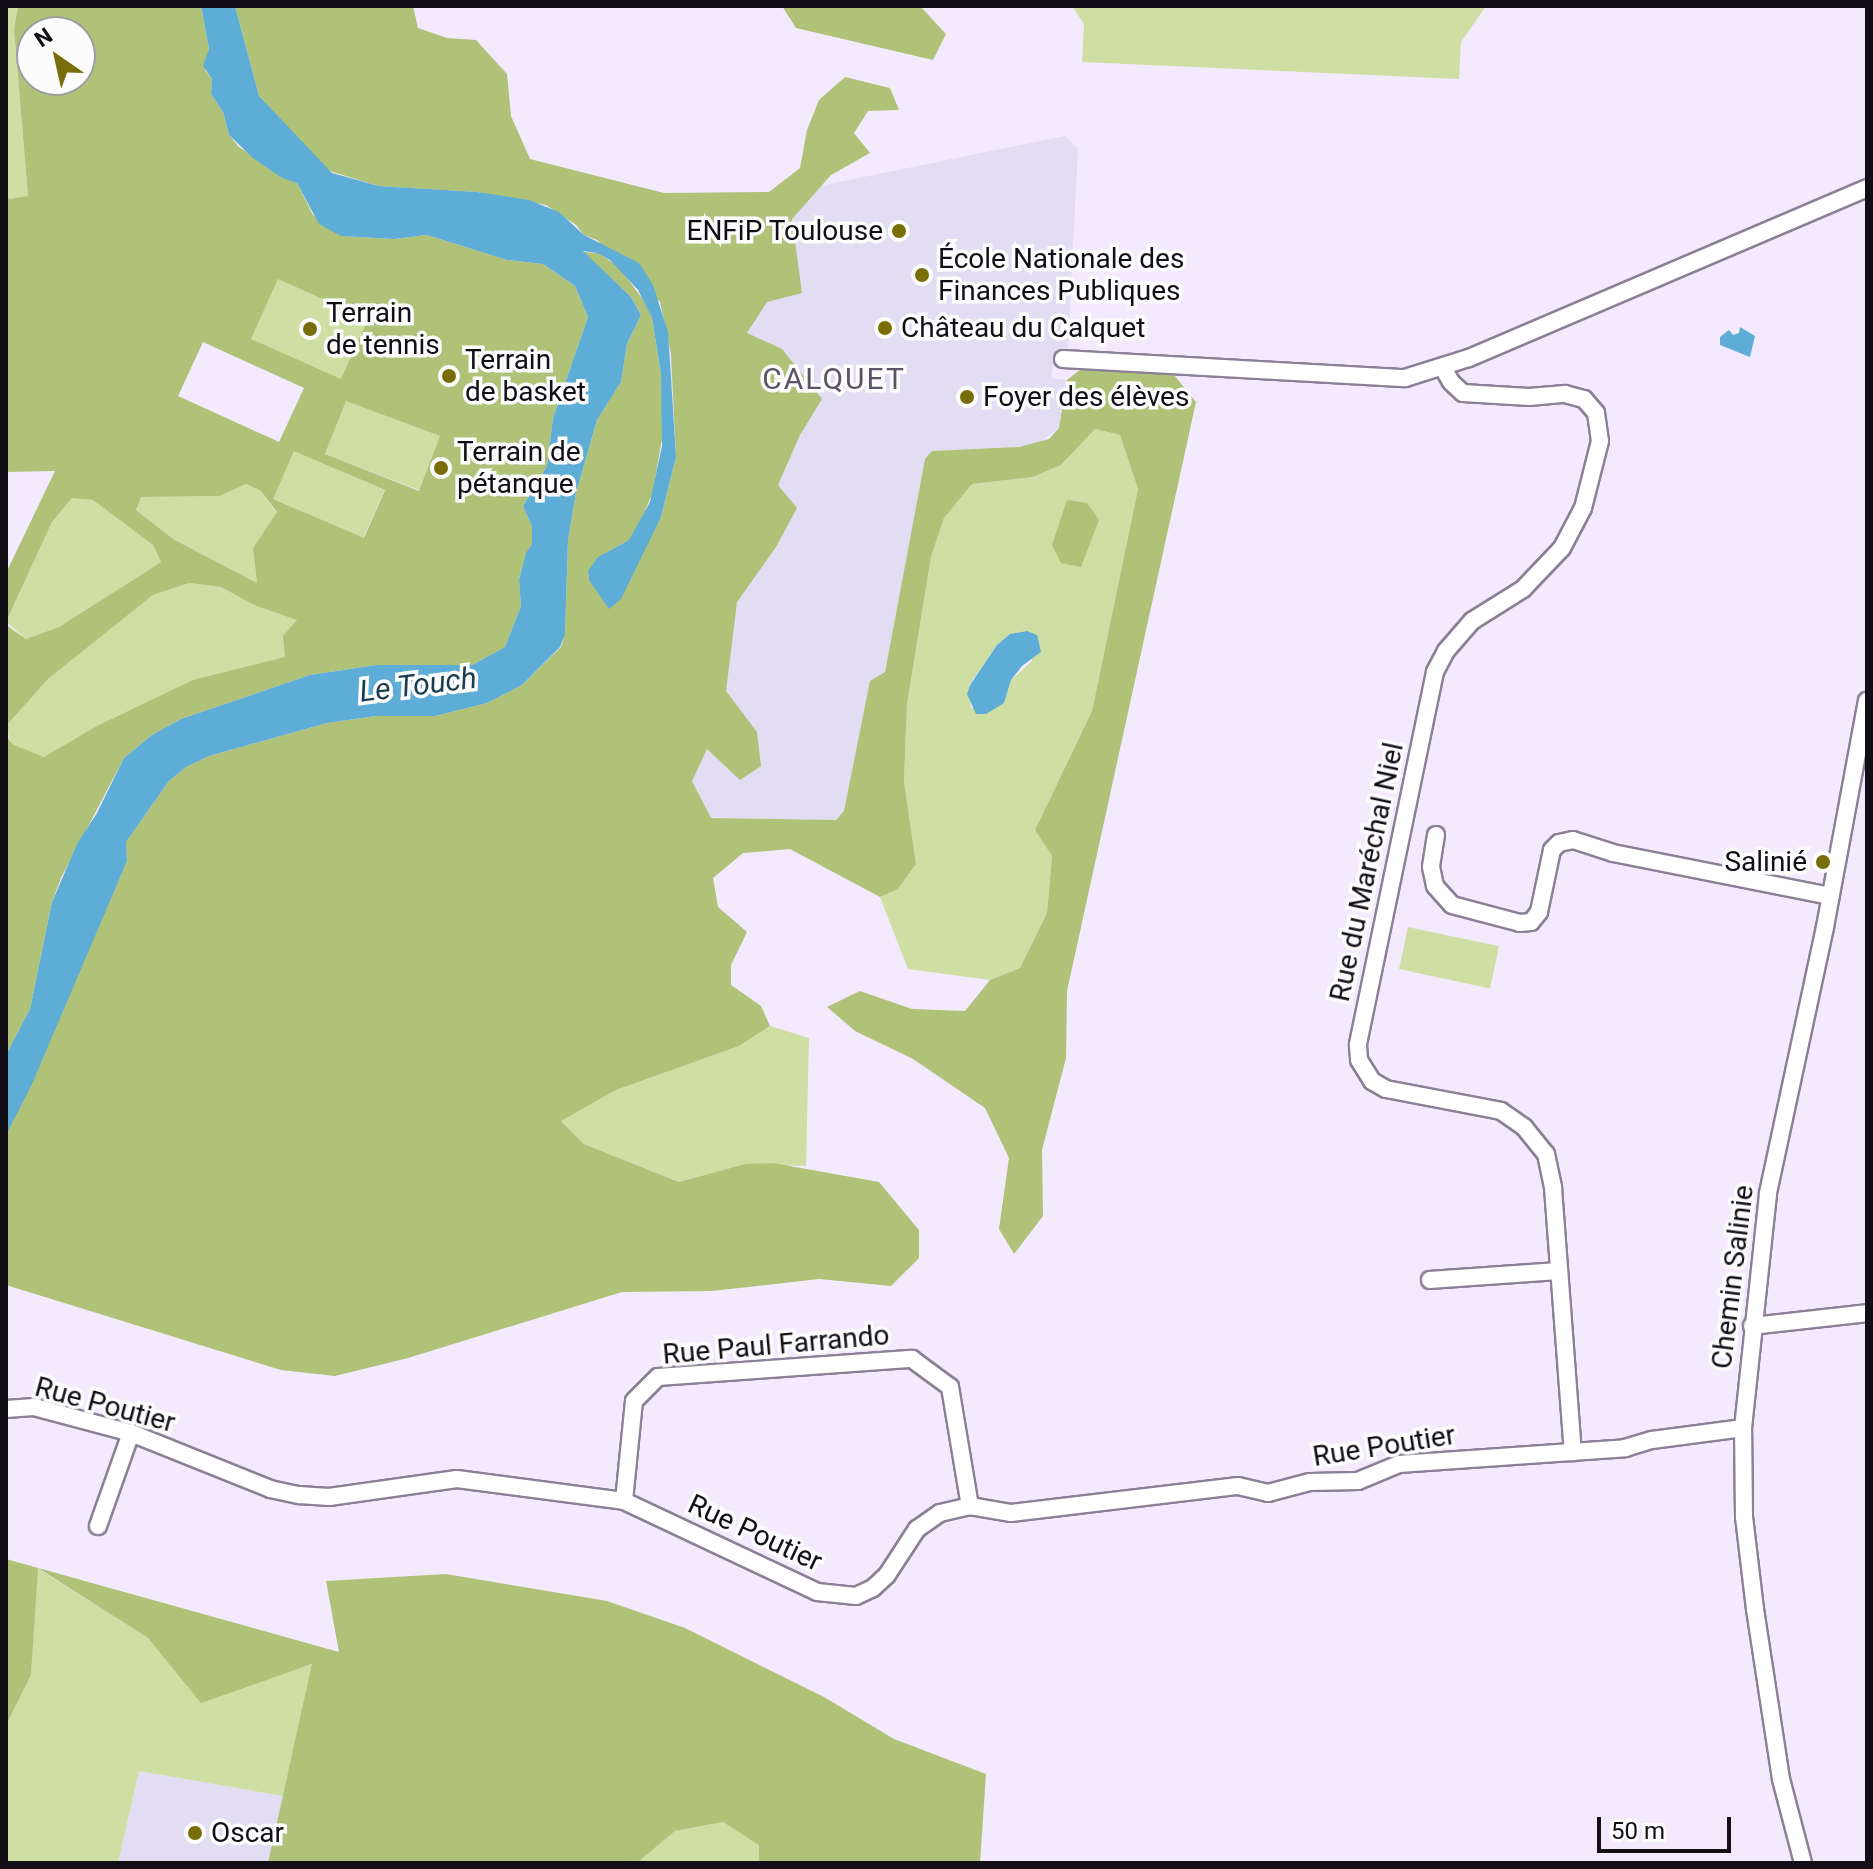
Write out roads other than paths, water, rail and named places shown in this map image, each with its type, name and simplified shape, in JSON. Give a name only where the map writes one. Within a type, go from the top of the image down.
[{"type":"street","points":[[1063,359],[1405,378],[1443,368],[1867,188]]},
{"type":"street","name":"Rue du Maréchal Niel","points":[[1443,368],[1451,382],[1463,393],[1529,397],[1565,394],[1584,399],[1596,413],[1600,441],[1583,508],[1562,548],[1523,589],[1472,621],[1446,651],[1435,672],[1358,1045],[1359,1060],[1372,1081],[1386,1089],[1501,1111],[1524,1127],[1546,1154],[1553,1188],[1573,1452]]},
{"type":"street","name":"Chemin Salinie","points":[[1803,1863],[1781,1779],[1755,1609],[1744,1517],[1743,1428],[1768,1193],[1831,896],[1867,701]]},
{"type":"street","points":[[1436,835],[1431,867],[1435,886],[1452,905],[1520,923],[1531,922],[1539,912],[1552,850],[1559,843],[1573,840],[1613,853],[1831,896]]},
{"type":"street","points":[[1430,1280],[1558,1271]]},
{"type":"street","points":[[1752,1326],[1867,1313]]},
{"type":"street","name":"Rue Paul Farrando","points":[[624,1501],[634,1401],[658,1377],[912,1359],[950,1387],[970,1506]]},
{"type":"street","name":"Rue Poutier","points":[[6,1409],[34,1407],[131,1433],[270,1489],[299,1495],[329,1497],[457,1479],[624,1501],[817,1592],[856,1596],[873,1588],[887,1575],[917,1529],[940,1513],[970,1506],[1011,1513],[1238,1486],[1268,1493],[1289,1491],[1310,1482],[1358,1481],[1399,1464],[1625,1448],[1652,1440],[1743,1428]]},
{"type":"street","points":[[98,1526],[131,1433]]},
{"type":"water","name":"Le Touch","points":[[201,6],[235,6],[259,96],[332,173],[379,186],[477,192],[529,200],[559,212],[584,235],[639,263],[653,285],[668,332],[676,457],[661,517],[621,599],[609,609],[589,580],[588,571],[598,557],[629,540],[650,502],[662,446],[661,374],[652,318],[638,290],[610,260],[597,253],[583,251],[631,297],[641,315],[627,344],[621,382],[597,420],[576,493],[568,540],[565,635],[560,647],[522,685],[487,703],[435,716],[376,716],[327,723],[209,756],[186,767],[169,781],[126,842],[127,861],[32,1084],[6,1135],[6,1055],[30,1009],[52,902],[78,842],[97,813],[124,758],[152,735],[181,719],[310,675],[376,665],[472,665],[505,647],[521,606],[519,580],[526,553],[532,544],[532,527],[523,506],[547,466],[553,418],[588,317],[575,286],[543,264],[507,260],[427,235],[394,239],[341,236],[319,224],[297,183],[282,178],[253,158],[229,135],[223,112],[211,94],[212,79],[203,66],[209,49]]},
{"type":"water","points":[[1740,327],[1755,336],[1750,357],[1720,345],[1720,337],[1729,330],[1733,335],[1739,333]]},
{"type":"water","points":[[1027,631],[1037,635],[1041,652],[1022,666],[1011,680],[1004,703],[986,714],[976,714],[967,694],[970,685],[997,645],[1010,634]]},
{"type":"place","name":"ENFiP Toulouse","points":[[899,231]]},
{"type":"place","name":"École Nationale des Finances Publiques","points":[[922,275]]},
{"type":"place","name":"Château du Calquet","points":[[885,328]]},
{"type":"place","name":"Terrain de tennis","points":[[310,329]]},
{"type":"place","name":"Terrain de basket","points":[[449,376]]},
{"type":"place","name":"Foyer des élèves","points":[[967,397]]},
{"type":"place","name":"Terrain de pétanque","points":[[441,468]]},
{"type":"place","name":"Salinié","points":[[1823,862]]},
{"type":"place","name":"Oscar","points":[[195,1833]]},
{"type":"district","name":"CALQUET","points":[[834,379]]}]
